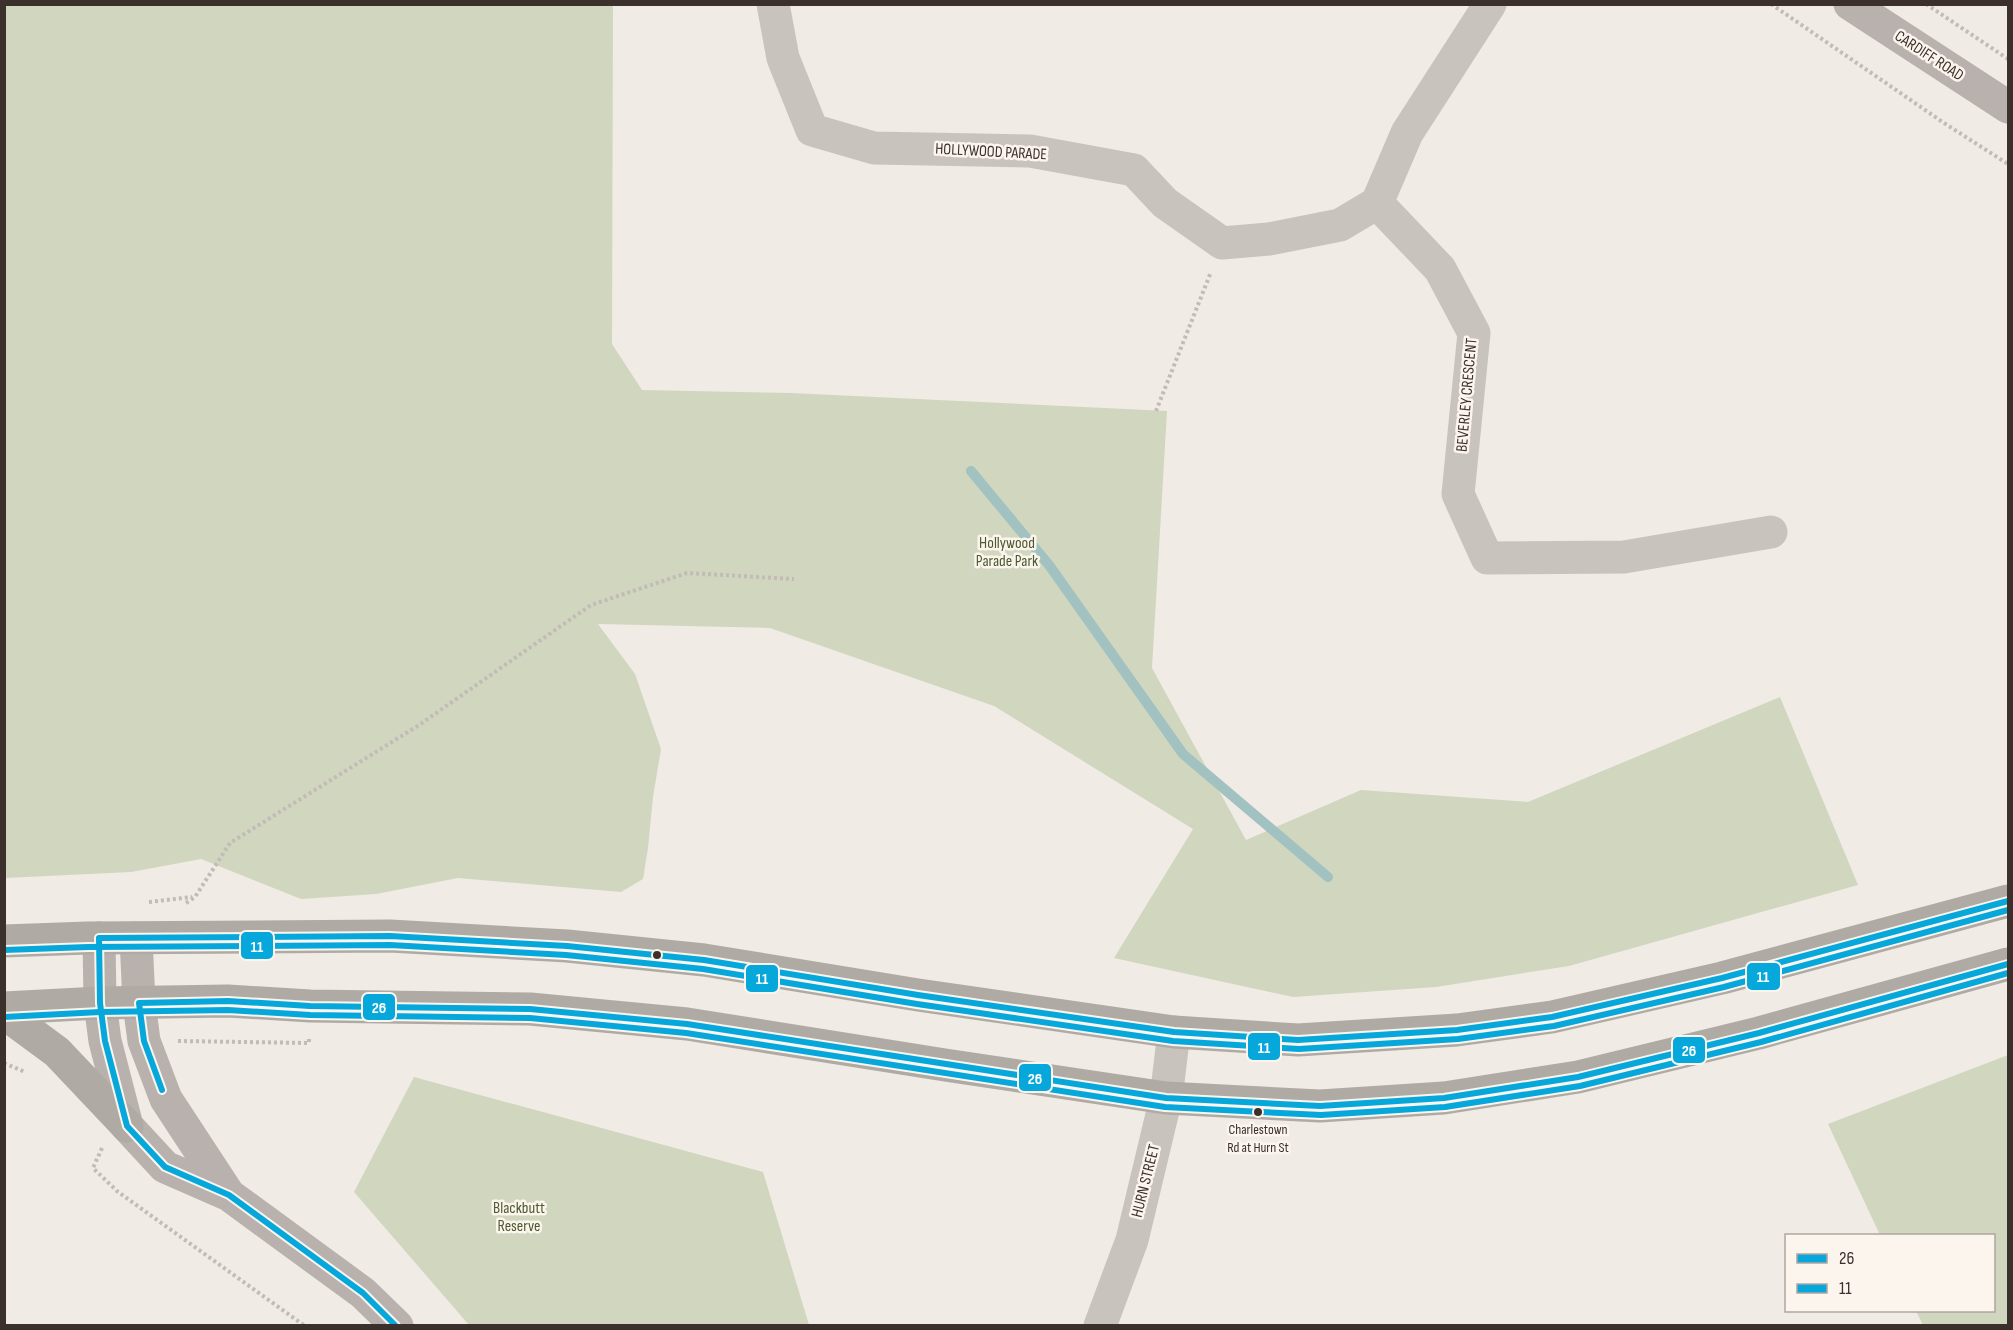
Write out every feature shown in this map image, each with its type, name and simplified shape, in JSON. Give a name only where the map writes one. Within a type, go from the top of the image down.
[{"type":"highway","points":[[4,941],[390,936],[567,946],[704,960],[1174,1032],[1298,1041],[1457,1030],[1552,1017],[1722,978],[2008,901]]},
{"type":"highway","points":[[4,1008],[100,1003],[228,1001],[310,1006],[530,1009],[687,1023],[1166,1098],[1320,1106],[1444,1098],[1578,1077],[1759,1033],[2008,964]]},
{"type":"highway","points":[[4,1013],[57,1052],[127,1126]]},
{"type":"main road","name":"CARDIFF ROAD","points":[[1850,4],[2008,107]]},
{"type":"main road","points":[[99,938],[100,1003],[105,1041],[127,1126],[165,1167],[229,1196],[363,1293],[397,1326]]},
{"type":"main road","points":[[136,938],[139,1003],[144,1041],[166,1099],[229,1196]]},
{"type":"street","name":"HOLLYWOOD PARADE","points":[[773,4],[783,58],[812,130],[874,148],[1030,151],[1134,170],[1166,203],[1222,243]]},
{"type":"street","points":[[1222,243],[1269,239],[1340,225],[1377,203],[1407,133],[1490,4]]},
{"type":"street","name":"BEVERLEY CRESCENT","points":[[1377,203],[1440,269],[1474,333],[1458,495],[1487,558],[1624,557],[1771,532]]},
{"type":"street","name":"HURN STREET","points":[[1100,1326],[1132,1240],[1166,1098],[1174,1032]]},
{"type":"path","points":[[1771,4],[1944,123],[2008,164]]},
{"type":"path","points":[[1926,4],[2008,59]]},
{"type":"path","points":[[1156,411],[1222,243]]},
{"type":"path","points":[[186,903],[195,897],[230,843],[419,725],[591,605],[687,573],[794,579]]},
{"type":"path","points":[[4,1063],[30,1075]]},
{"type":"path","points":[[102,1149],[93,1168],[118,1192],[305,1326]]},
{"type":"green space","name":"Hollywood Parade Park","points":[[4,5],[613,5],[612,344],[642,390],[791,393],[1167,411],[1152,668],[1246,840],[1361,790],[1528,802],[1780,697],[1858,885],[1569,966],[1436,987],[1293,997],[1114,958],[1193,829],[994,706],[770,628],[598,624],[635,674],[661,749],[643,879],[621,892],[458,878],[376,894],[301,899],[201,859],[131,872],[5,878]]},
{"type":"green space","points":[[2008,1055],[2008,1325],[1923,1325],[1916,1312],[1995,1312],[1995,1234],[1880,1234],[1828,1124]]},
{"type":"green space","name":"Blackbutt Reserve","points":[[414,1077],[763,1172],[809,1325],[469,1325],[354,1192]]},
{"type":"waterway","points":[[971,471],[1049,565],[1183,754],[1328,877]]},
{"type":"transit line","name":"26","points":[[396,1326],[363,1293],[229,1195],[165,1167],[127,1126],[105,1041],[100,1003],[99,938],[390,936],[567,946],[704,960],[918,995],[1174,1032],[1298,1040],[1457,1030],[1552,1017],[1722,978],[2008,901]]},
{"type":"transit line","name":"11","points":[[4,950],[88,947],[390,945],[566,955],[703,969],[917,1004],[1173,1041],[1299,1049],[1458,1039],[1554,1026],[1724,987],[2008,910]]},
{"type":"transit line","name":"26","points":[[162,1090],[144,1041],[139,1003],[228,1001],[310,1006],[530,1009],[687,1024],[1166,1098],[1320,1106],[1444,1098],[1578,1077],[1759,1033],[2008,964]]},
{"type":"transit line","name":"11","points":[[4,1017],[100,1012],[228,1010],[310,1015],[530,1018],[686,1033],[1165,1107],[1321,1115],[1445,1107],[1580,1086],[1761,1042],[2008,973]]},
{"type":"place","name":"Charlestown Rd at Hurn St","points":[[1258,1112]]}]
